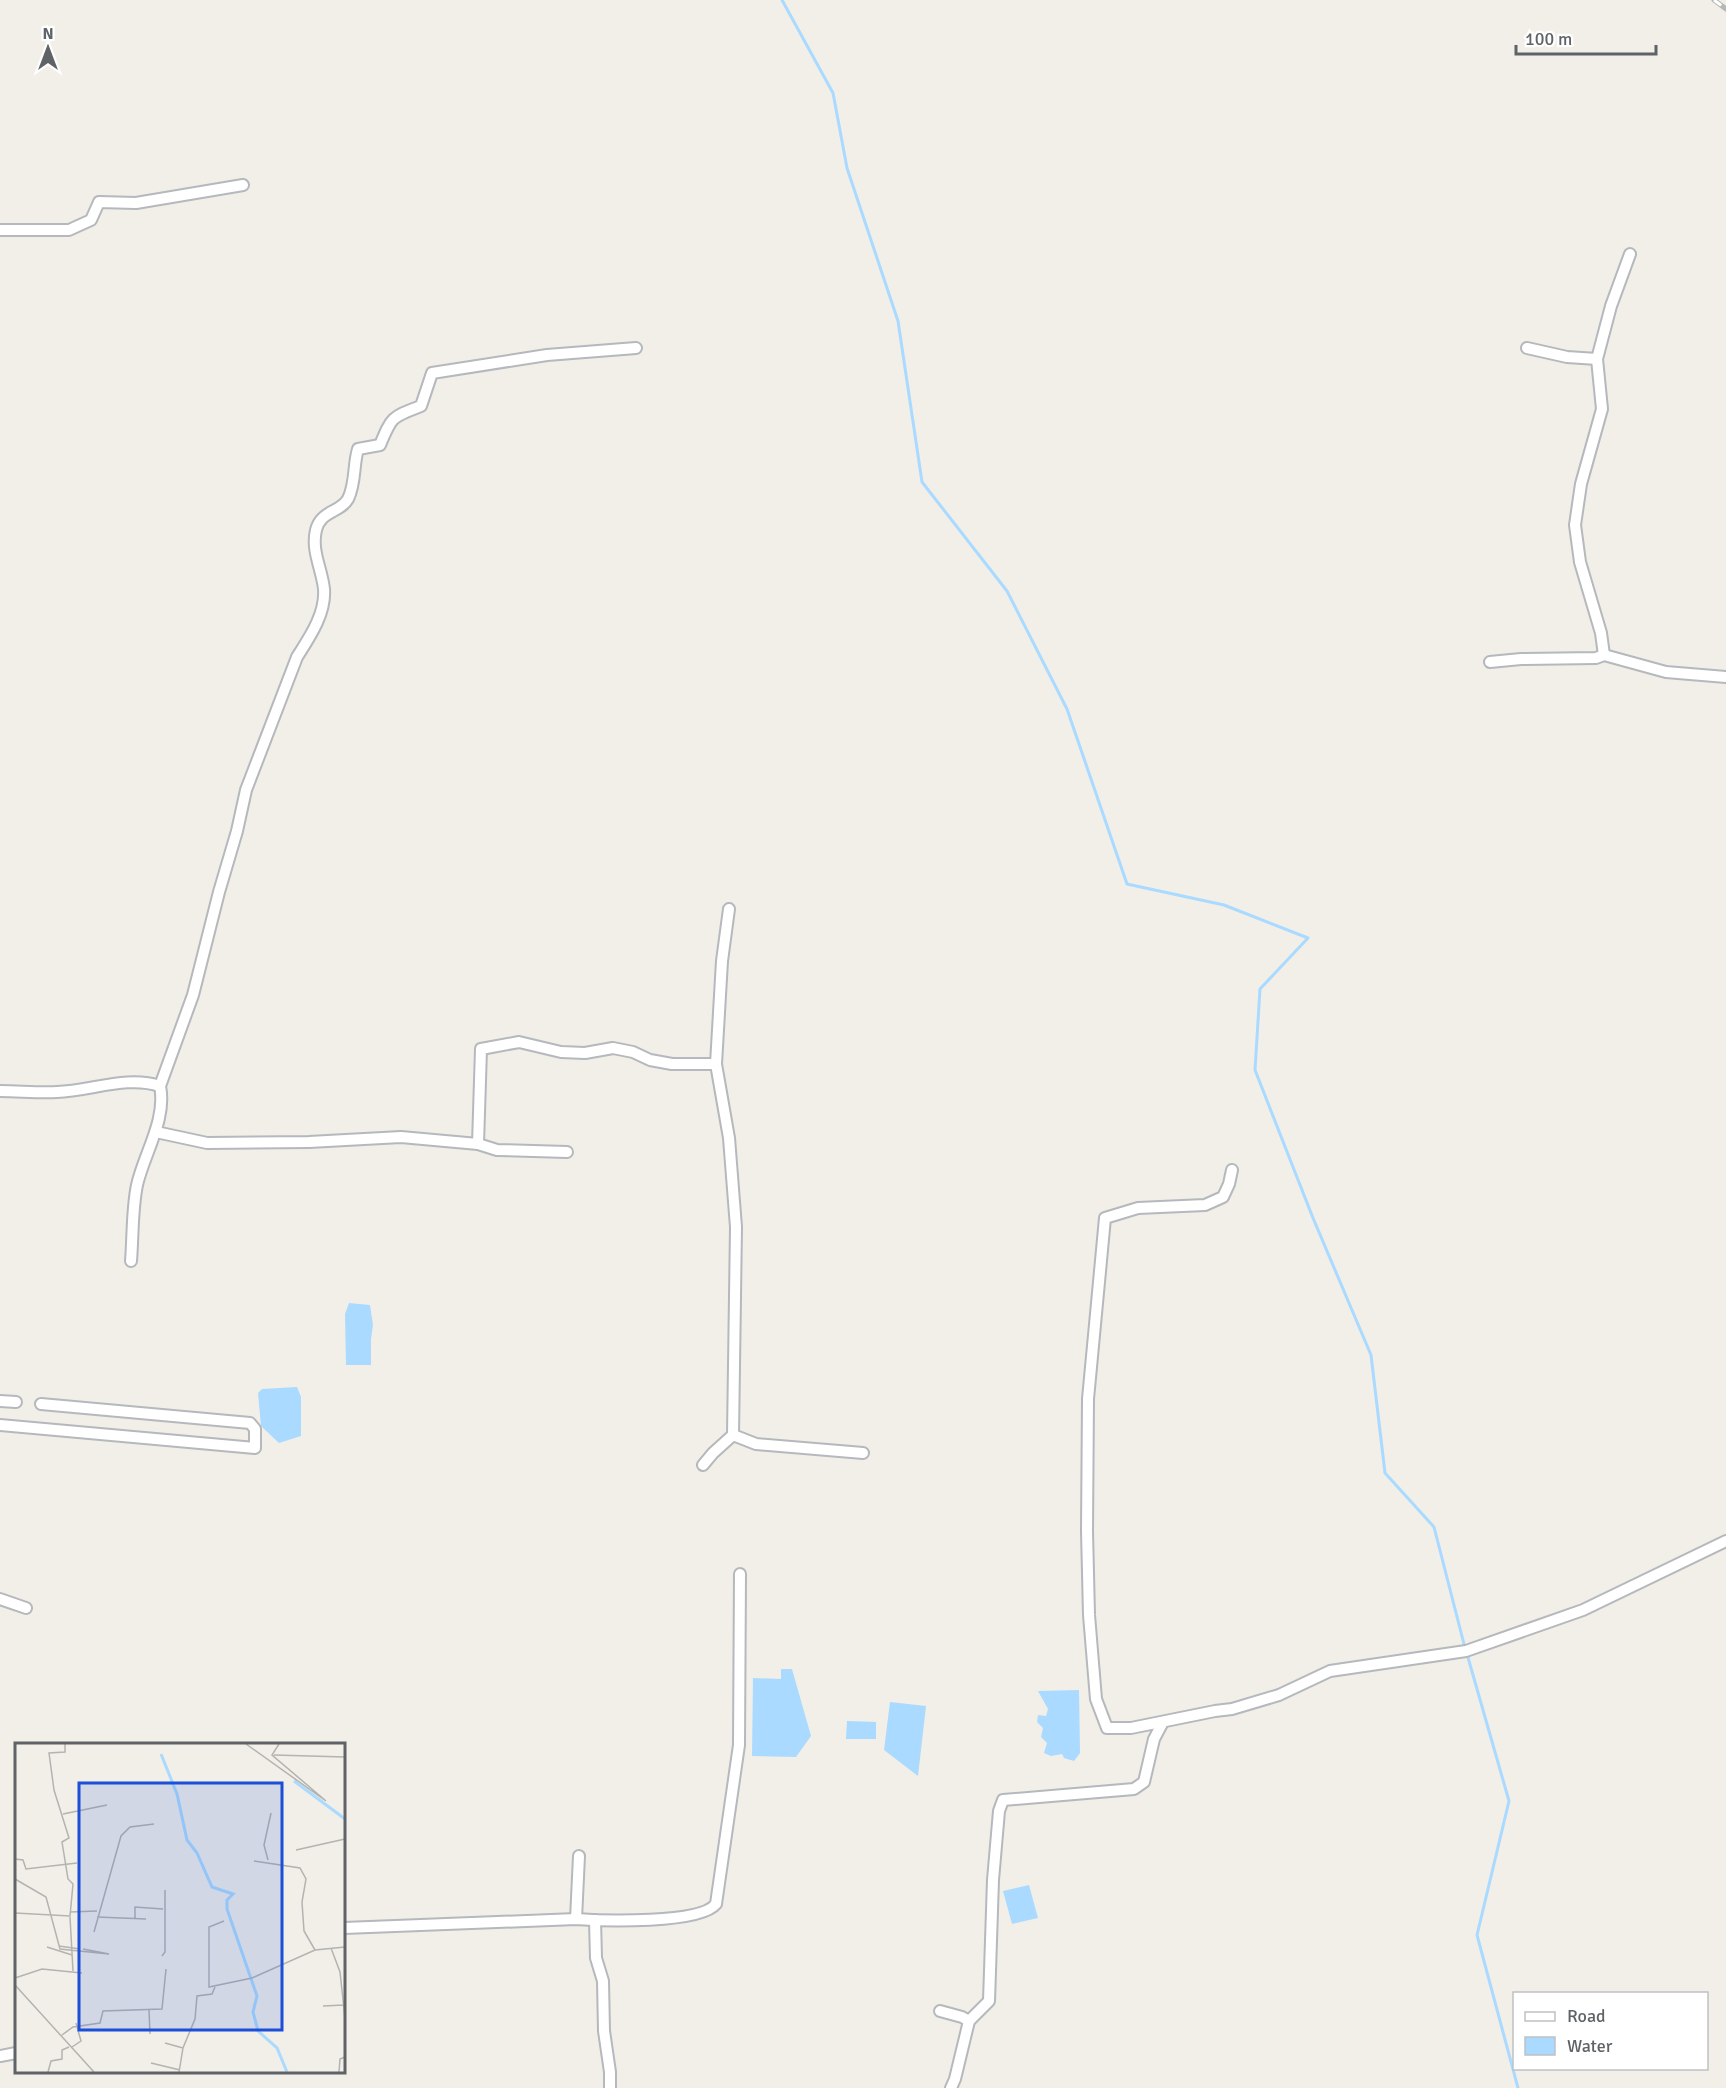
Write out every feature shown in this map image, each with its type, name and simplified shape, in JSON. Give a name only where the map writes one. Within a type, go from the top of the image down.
[{"type":"street","points":[[0,230],[69,230],[92,219],[99,202],[136,203],[243,185]]},
{"type":"street","points":[[1604,655],[1601,633],[1580,562],[1575,525],[1581,484],[1602,410],[1598,359],[1611,306],[1630,254]]},
{"type":"street","points":[[131,1261],[137,1186],[156,1132],[162,1093],[160,1086],[193,995],[246,789],[297,657],[321,612],[324,590],[314,548],[316,529],[322,517],[343,505],[348,499],[354,481],[355,458],[358,449],[380,445],[395,416],[421,406],[432,373],[547,355],[636,348]]},
{"type":"street","points":[[1527,348],[1568,357],[1598,359]]},
{"type":"street","points":[[1490,662],[1521,659],[1596,658],[1604,655],[1666,672],[1726,677]]},
{"type":"street","points":[[703,1465],[712,1453],[733,1435],[736,1227],[729,1138],[716,1064],[722,961],[729,909]]},
{"type":"street","points":[[478,1144],[481,1049],[519,1042],[561,1052],[585,1053],[613,1048],[633,1052],[650,1060],[672,1064],[716,1064]]},
{"type":"street","points":[[0,1091],[58,1092],[118,1083],[153,1083],[160,1086]]},
{"type":"street","points":[[156,1132],[207,1143],[309,1142],[401,1137],[478,1144],[497,1150],[567,1152]]},
{"type":"street","points":[[1232,1170],[1223,1197],[1204,1205],[1138,1208],[1105,1218],[1088,1399],[1088,1584],[1096,1699],[1107,1728],[1131,1728],[1232,1709],[1279,1695],[1330,1671],[1466,1651],[1583,1610],[1726,1540]]},
{"type":"street","points":[[0,1401],[16,1402]]},
{"type":"street","points":[[0,1425],[255,1448],[255,1429],[250,1423],[41,1404]]},
{"type":"street","points":[[733,1435],[756,1444],[863,1453]]},
{"type":"street","points":[[345,1928],[576,1919],[681,1918],[711,1910],[716,1904],[740,1745],[740,1574]]},
{"type":"street","points":[[0,1599],[26,1608]]},
{"type":"street","points":[[951,2088],[956,2079],[969,2020],[989,2001],[993,1880],[999,1811],[1003,1800],[1134,1789],[1144,1782],[1154,1739],[1163,1722]]},
{"type":"street","points":[[576,1919],[579,1856]]},
{"type":"street","points":[[595,1920],[596,1959],[603,1981],[604,2031],[610,2088]]},
{"type":"street","points":[[940,2011],[969,2020]]},
{"type":"street","points":[[0,2056],[15,2053]]},
{"type":"water","points":[[349,1303],[370,1305],[373,1325],[371,1365],[346,1365],[345,1314]]},
{"type":"water","points":[[297,1387],[301,1397],[301,1436],[279,1443],[261,1426],[258,1393],[262,1389]]},
{"type":"water","points":[[781,1669],[792,1669],[811,1736],[796,1757],[752,1756],[753,1678],[781,1679]]},
{"type":"water","points":[[1079,1690],[1080,1753],[1074,1761],[1064,1758],[1062,1754],[1051,1756],[1044,1753],[1047,1743],[1041,1737],[1043,1728],[1037,1722],[1038,1715],[1046,1716],[1048,1709],[1038,1691]]},
{"type":"water","points":[[890,1702],[926,1706],[918,1776],[884,1750]]},
{"type":"water","points":[[847,1721],[876,1722],[876,1739],[846,1739]]},
{"type":"water","points":[[1029,1885],[1038,1918],[1012,1924],[1003,1891]]},
{"type":"waterway","points":[[782,0],[833,93],[847,168],[898,321],[922,482],[1007,591],[1067,709],[1127,884],[1224,905],[1308,938],[1260,989],[1255,1070],[1313,1218],[1371,1355],[1385,1473],[1434,1527],[1465,1648]]},
{"type":"waterway","points":[[1467,1654],[1509,1801],[1477,1935],[1513,2069]]},
{"type":"waterway","points":[[1513,2070],[1518,2088]]},
{"type":"railway","points":[[1714,0],[1726,9]]}]
